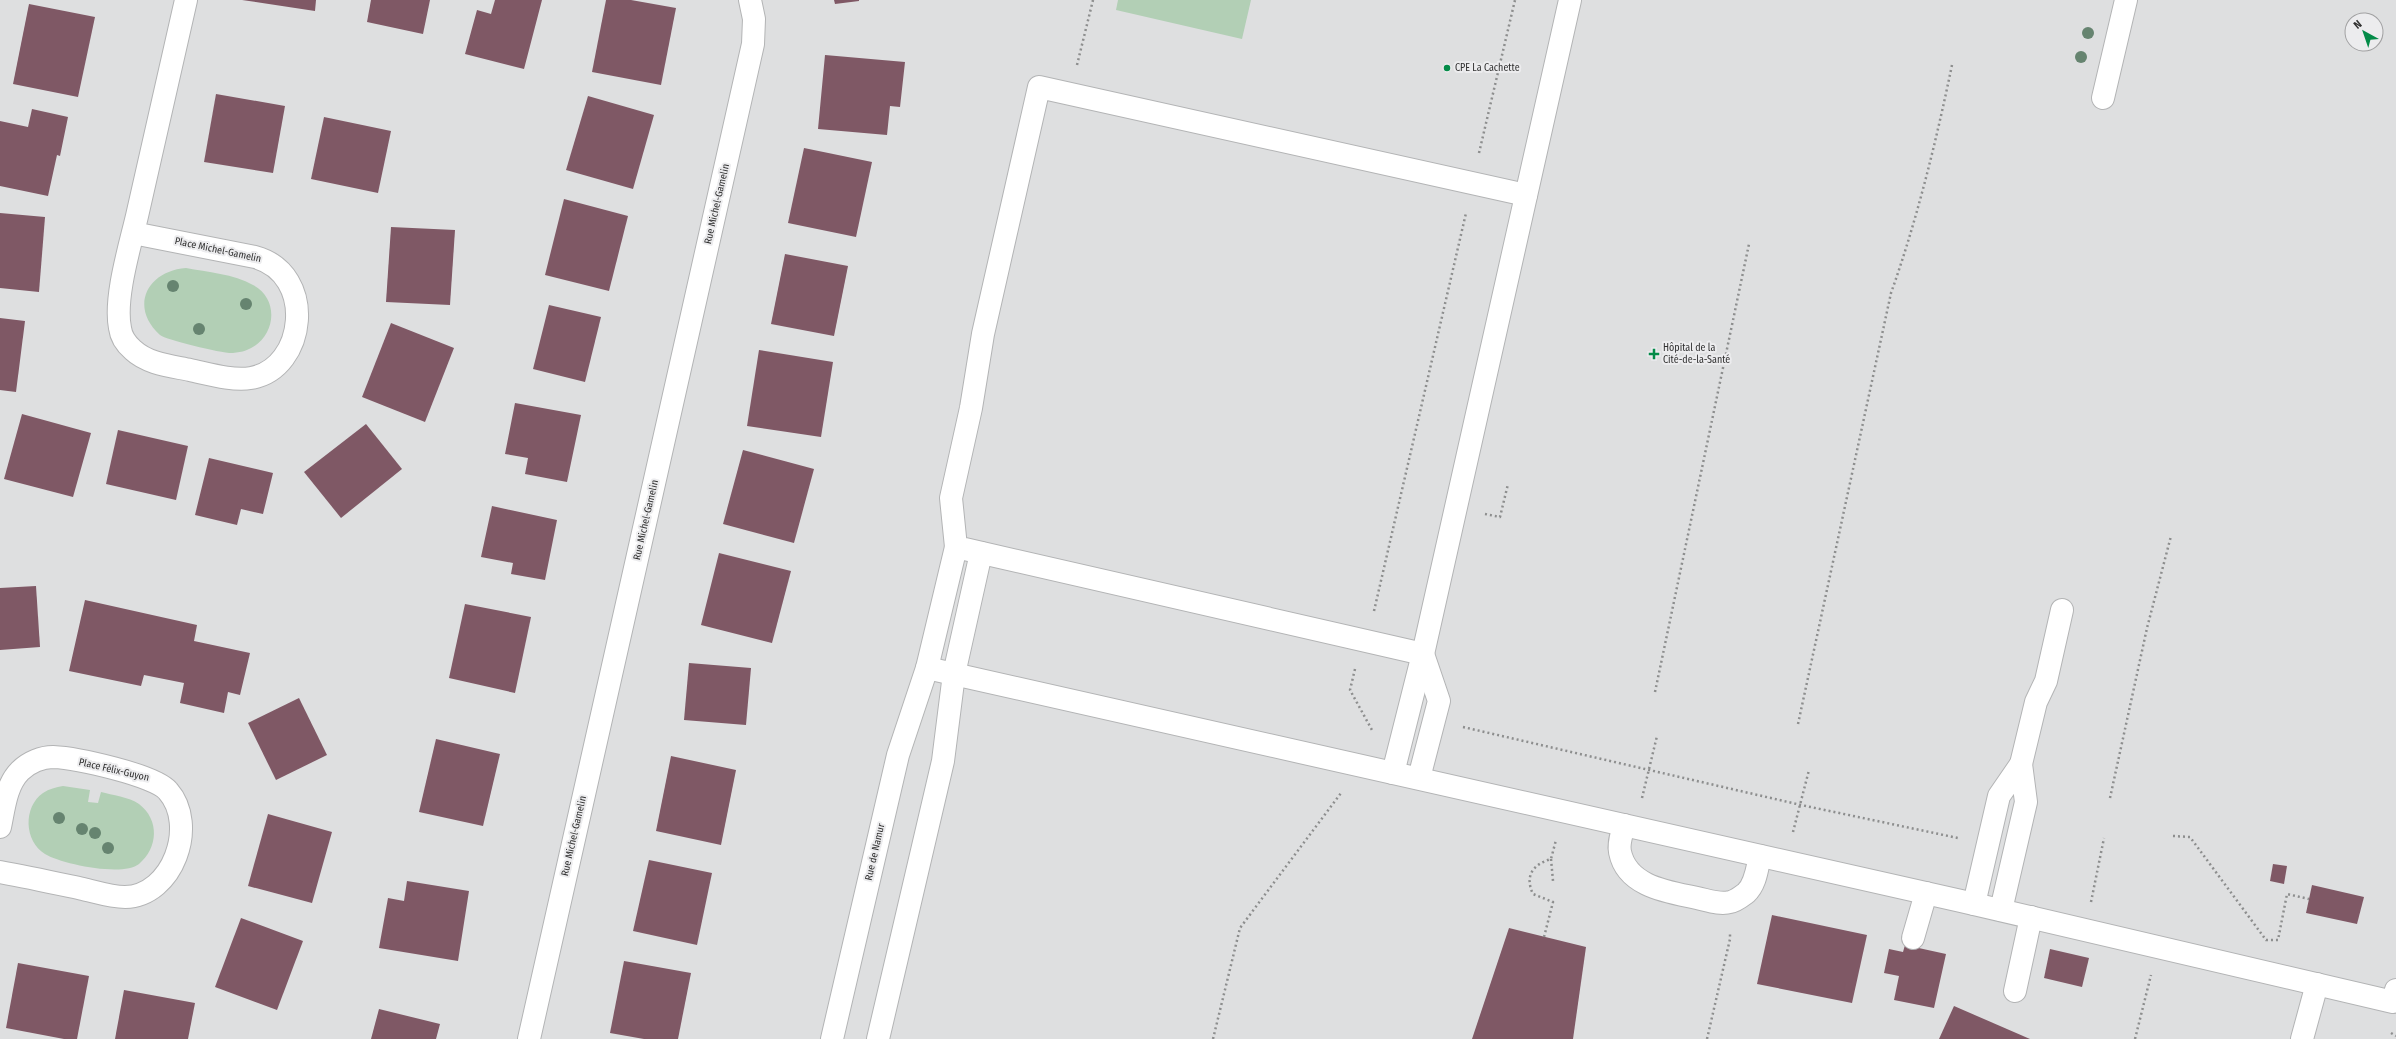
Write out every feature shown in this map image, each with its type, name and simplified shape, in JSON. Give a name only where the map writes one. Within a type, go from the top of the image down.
[{"type":"street","name":"Place Michel-Gamelin","points":[[133,234],[255,257],[265,260],[282,271],[293,288],[297,308],[290,347],[278,364],[262,375],[252,378],[232,378],[149,360],[133,350],[122,336],[119,317],[120,296],[133,234],[186,0]]},
{"type":"street","name":"Rue Michel-Gamelin","points":[[528,1039],[753,44],[754,19],[750,0]]},
{"type":"street","points":[[1393,773],[1423,654],[1570,0]]},
{"type":"street","points":[[2103,98],[2126,0]]},
{"type":"street","name":"Rue de Namur","points":[[832,1039],[898,755],[927,668],[956,547],[951,498],[971,408],[983,334],[1039,87],[1526,195]]},
{"type":"street","points":[[956,547],[1423,654]]},
{"type":"street","points":[[878,1039],[942,761],[954,674],[981,553]]},
{"type":"street","points":[[1974,904],[1999,796],[2021,764],[2036,702],[2046,681],[2062,610]]},
{"type":"street","points":[[1419,778],[1439,701],[1423,654]]},
{"type":"street","points":[[927,668],[2001,910],[2393,1002],[2396,990]]},
{"type":"street","name":"Place Félix-Guyon","points":[[0,827],[8,794],[15,778],[21,770],[36,761],[54,757],[152,779],[168,790],[173,797],[180,814],[181,823],[176,855],[168,874],[153,888],[134,896],[113,895],[0,872]]},
{"type":"street","points":[[2001,910],[2026,802],[2021,764]]},
{"type":"street","points":[[1624,825],[1619,844],[1620,853],[1631,873],[1645,884],[1681,894],[1722,902],[1731,902],[1747,892],[1752,886],[1760,856]]},
{"type":"street","points":[[1913,938],[1926,893]]},
{"type":"street","points":[[2014,991],[2031,917]]},
{"type":"street","points":[[2302,1039],[2317,984]]},
{"type":"path","points":[[1082,44],[1093,0]]},
{"type":"path","points":[[1479,155],[1515,0]]},
{"type":"path","points":[[1798,724],[1891,293],[1904,253],[1934,144],[1952,65]]},
{"type":"path","points":[[1373,616],[1467,209]]},
{"type":"path","points":[[1655,692],[1749,244]]},
{"type":"path","points":[[1456,508],[1500,518],[1508,484]]},
{"type":"path","points":[[2110,798],[2147,628],[2171,536]]},
{"type":"path","points":[[1350,690],[1376,736]]},
{"type":"path","points":[[1461,726],[1800,805],[1959,838]]},
{"type":"path","points":[[1641,805],[1657,736]]},
{"type":"path","points":[[1793,833],[1809,770]]},
{"type":"path","points":[[1213,1039],[1240,928],[1344,789]]},
{"type":"path","points":[[2173,836],[2190,837],[2266,940],[2278,940],[2286,894],[2309,899]]},
{"type":"path","points":[[1553,880],[1552,859],[1557,838]]},
{"type":"path","points":[[2089,908],[2104,838]]},
{"type":"path","points":[[1544,937],[1553,902],[1533,894],[1529,877],[1534,867],[1552,859]]},
{"type":"path","points":[[1707,1039],[1730,939],[1730,930]]},
{"type":"path","points":[[2135,1039],[2152,970]]},
{"type":"green space","points":[[1118,0],[1251,0],[1242,39],[1116,10]]},
{"type":"green space","points":[[186,268],[237,278],[253,285],[263,293],[269,303],[271,313],[270,325],[258,344],[247,350],[228,353],[183,343],[160,335],[151,324],[146,313],[144,302],[147,292],[152,283],[161,276],[172,271]]},
{"type":"green space","points":[[63,786],[90,790],[88,802],[98,803],[101,792],[135,802],[146,811],[151,818],[153,826],[153,842],[150,850],[139,864],[131,868],[120,869],[92,868],[53,858],[38,848],[30,833],[29,815],[32,807],[36,799],[43,793],[53,788]]},
{"type":"building","points":[[242,0],[316,0],[315,11]]},
{"type":"building","points":[[371,0],[430,0],[423,34],[367,22]]},
{"type":"building","points":[[495,0],[542,0],[524,69],[465,54],[477,10],[491,14]]},
{"type":"building","points":[[606,0],[631,0],[676,8],[661,85],[592,72]]},
{"type":"building","points":[[834,0],[859,0],[859,1],[835,4]]},
{"type":"building","points":[[29,4],[95,17],[78,97],[13,84]]},
{"type":"building","points":[[825,55],[905,62],[900,107],[890,106],[887,135],[818,129]]},
{"type":"building","points":[[216,94],[285,106],[273,173],[204,162]]},
{"type":"building","points":[[588,96],[654,115],[633,189],[566,170]]},
{"type":"building","points":[[32,109],[68,117],[60,156],[57,155],[48,196],[0,186],[0,121],[28,127]]},
{"type":"building","points":[[324,117],[391,131],[378,193],[311,179]]},
{"type":"building","points":[[804,148],[872,162],[856,237],[788,223]]},
{"type":"building","points":[[564,199],[628,216],[609,291],[545,275]]},
{"type":"building","points":[[0,213],[45,217],[39,292],[0,288]]},
{"type":"building","points":[[391,227],[455,230],[450,305],[386,302]]},
{"type":"building","points":[[785,254],[848,266],[834,336],[771,324]]},
{"type":"building","points":[[549,305],[601,317],[585,382],[533,369]]},
{"type":"building","points":[[0,318],[25,321],[16,392],[0,390]]},
{"type":"building","points":[[391,323],[454,348],[425,422],[362,397]]},
{"type":"building","points":[[759,350],[833,362],[821,437],[747,426]]},
{"type":"building","points":[[515,403],[581,415],[567,482],[525,474],[528,458],[505,454]]},
{"type":"building","points":[[22,414],[91,433],[73,497],[4,479]]},
{"type":"building","points":[[366,424],[402,469],[341,518],[304,472]]},
{"type":"building","points":[[118,430],[188,446],[176,500],[106,484]]},
{"type":"building","points":[[743,450],[814,469],[794,543],[723,524]]},
{"type":"building","points":[[209,458],[273,473],[263,514],[241,509],[237,525],[195,515]]},
{"type":"building","points":[[492,506],[557,520],[545,580],[511,574],[513,563],[481,557]]},
{"type":"building","points":[[719,553],[791,571],[772,643],[701,625]]},
{"type":"building","points":[[36,586],[40,647],[0,650],[0,588]]},
{"type":"building","points":[[85,600],[197,625],[194,641],[250,653],[240,695],[228,692],[224,713],[180,703],[184,683],[144,675],[141,686],[69,671]]},
{"type":"building","points":[[465,604],[531,617],[515,693],[449,678]]},
{"type":"building","points":[[689,663],[751,668],[746,725],[684,720]]},
{"type":"building","points":[[299,698],[327,755],[276,780],[248,723]]},
{"type":"building","points":[[436,739],[500,754],[483,826],[419,812]]},
{"type":"building","points":[[671,756],[736,770],[721,845],[656,831]]},
{"type":"building","points":[[268,814],[332,832],[312,903],[248,886]]},
{"type":"building","points":[[649,860],[712,873],[697,945],[633,931]]},
{"type":"building","points":[[2273,864],[2287,866],[2284,884],[2270,881]]},
{"type":"building","points":[[407,881],[469,891],[458,961],[379,948],[388,898],[404,901]]},
{"type":"building","points":[[2312,885],[2364,897],[2357,924],[2306,913]]},
{"type":"building","points":[[1772,915],[1867,935],[1852,1003],[1757,984]]},
{"type":"building","points":[[241,918],[303,941],[277,1010],[215,987]]},
{"type":"building","points":[[1509,928],[1586,947],[1573,1039],[1472,1039]]},
{"type":"building","points":[[1905,945],[1946,954],[1934,1008],[1894,1000],[1899,976],[1884,973],[1889,949],[1903,952]]},
{"type":"building","points":[[2050,949],[2089,958],[2082,987],[2044,978]]},
{"type":"building","points":[[624,961],[691,973],[678,1039],[644,1039],[610,1033]]},
{"type":"building","points":[[18,963],[89,976],[77,1039],[64,1039],[6,1028]]},
{"type":"building","points":[[124,990],[195,1003],[188,1039],[115,1039]]},
{"type":"building","points":[[1954,1006],[2030,1039],[1939,1039]]},
{"type":"building","points":[[379,1009],[440,1024],[436,1039],[371,1039]]},
{"type":"place","name":"CPE La Cachette","points":[[1447,68]]},
{"type":"place","name":"Hôpital de la Cité-de-la-Santé","points":[[1654,354]]}]
